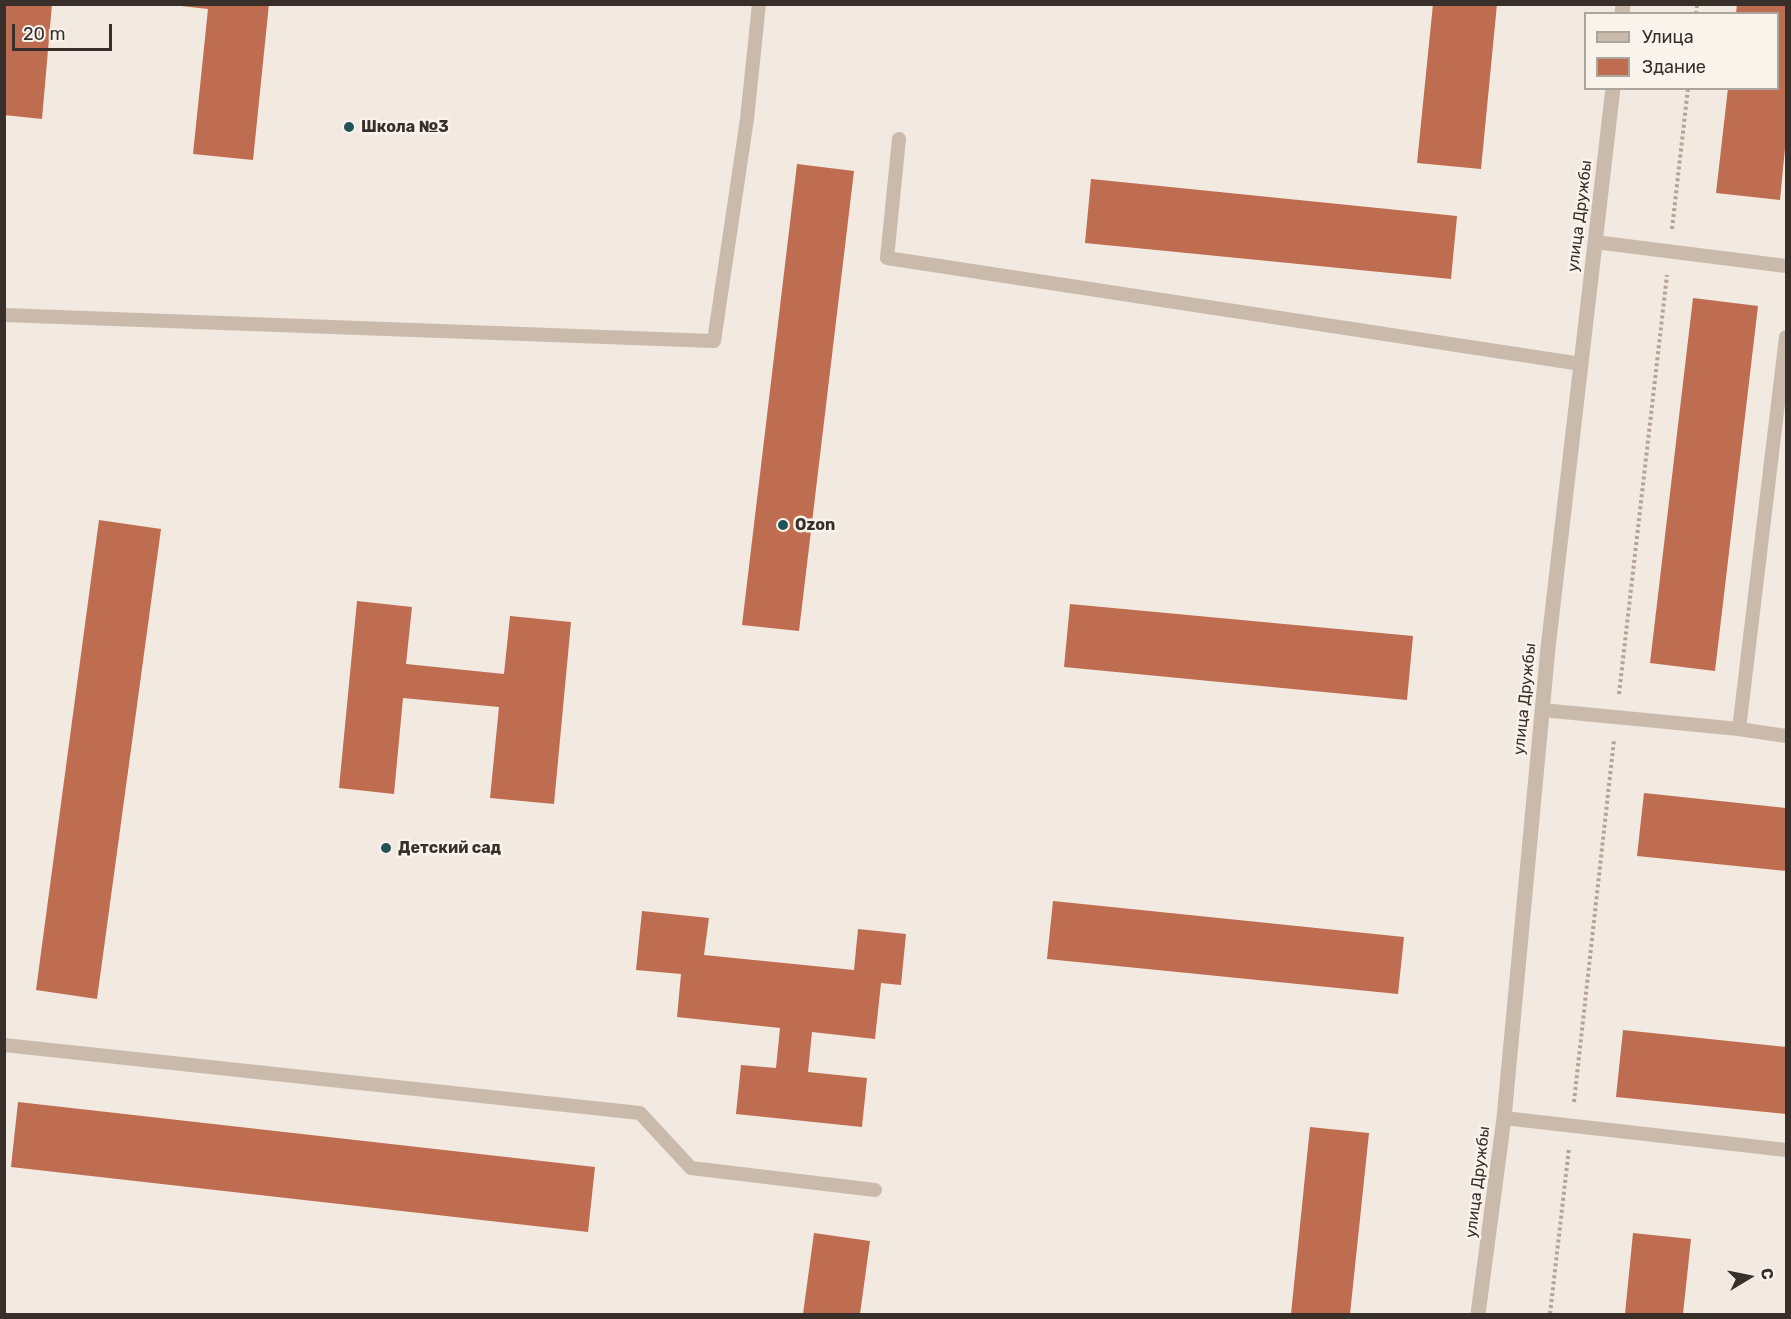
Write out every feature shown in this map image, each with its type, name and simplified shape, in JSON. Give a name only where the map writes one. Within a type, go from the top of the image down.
[{"type":"street","name":"улица Дружбы","points":[[1478,1314],[1504,1118],[1542,711],[1613,90]]},
{"type":"lane","points":[[4,315],[714,341],[747,119],[759,4]]},
{"type":"lane","points":[[899,139],[887,258],[1581,364]]},
{"type":"lane","points":[[1595,242],[1786,266]]},
{"type":"lane","points":[[1739,729],[1786,337]]},
{"type":"lane","points":[[1542,711],[1739,729],[1786,736]]},
{"type":"lane","points":[[4,1045],[640,1113],[691,1168],[875,1190]]},
{"type":"lane","points":[[1504,1118],[1786,1150]]},
{"type":"building","points":[[4,4],[52,4],[42,119],[4,115]]},
{"type":"building","points":[[182,4],[269,4],[253,160],[193,154],[208,9],[181,6]]},
{"type":"building","points":[[1433,4],[1497,4],[1481,169],[1417,163]]},
{"type":"building","points":[[1737,4],[1786,4],[1786,138],[1780,200],[1716,193],[1728,90],[1779,90],[1779,12],[1736,12]]},
{"type":"building","points":[[797,164],[854,171],[799,631],[742,625]]},
{"type":"building","points":[[1091,179],[1457,216],[1451,279],[1085,243]]},
{"type":"building","points":[[1693,298],[1758,306],[1715,671],[1650,663]]},
{"type":"building","points":[[99,520],[161,529],[97,999],[36,990]]},
{"type":"building","points":[[357,601],[412,607],[406,664],[504,674],[510,616],[571,622],[554,804],[490,798],[499,707],[403,698],[394,794],[339,788]]},
{"type":"building","points":[[1070,604],[1413,636],[1407,700],[1064,667]]},
{"type":"building","points":[[1644,793],[1786,808],[1786,871],[1637,856]]},
{"type":"building","points":[[1053,901],[1404,937],[1398,994],[1047,959]]},
{"type":"building","points":[[642,911],[709,918],[704,955],[854,970],[858,929],[906,934],[901,985],[881,983],[875,1039],[812,1032],[808,1072],[867,1078],[862,1127],[736,1114],[741,1065],[776,1068],[780,1028],[677,1017],[681,974],[636,970]]},
{"type":"building","points":[[1623,1030],[1786,1047],[1786,1114],[1616,1097]]},
{"type":"building","points":[[18,1102],[595,1167],[588,1232],[11,1167]]},
{"type":"building","points":[[1310,1127],[1369,1133],[1350,1314],[1291,1314]]},
{"type":"building","points":[[814,1233],[870,1241],[860,1314],[803,1314]]},
{"type":"building","points":[[1633,1233],[1691,1239],[1683,1314],[1625,1314]]},
{"type":"place","name":"Школа №3","points":[[349,127]]},
{"type":"place","name":"Ozon","points":[[783,525]]},
{"type":"place","name":"Детский сад","points":[[386,848]]}]
